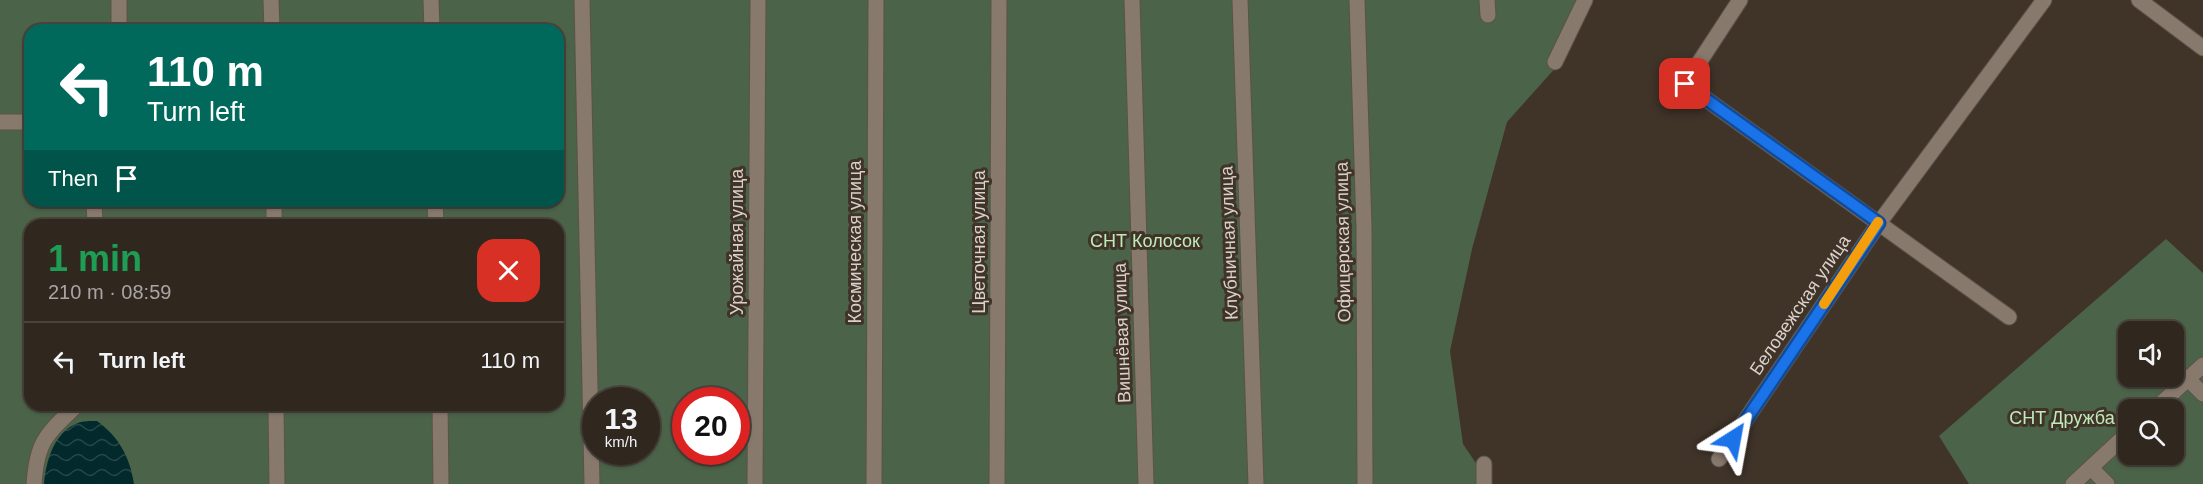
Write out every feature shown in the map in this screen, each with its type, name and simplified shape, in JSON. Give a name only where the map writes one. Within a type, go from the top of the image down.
[{"type":"street","points":[[119,0],[119,24]]},
{"type":"street","points":[[271,0],[272,24]]},
{"type":"street","points":[[431,0],[432,24]]},
{"type":"street","points":[[582,0],[592,484]]},
{"type":"street","name":"Урожайная улица","points":[[755,484],[758,0]]},
{"type":"street","name":"Космическая улица","points":[[874,484],[876,0]]},
{"type":"street","name":"Цветочная улица","points":[[997,484],[999,0]]},
{"type":"street","name":"Вишнёвая улица","points":[[1132,0],[1146,484]]},
{"type":"street","name":"Клубничная улица","points":[[1240,0],[1256,484]]},
{"type":"street","name":"Офицерская улица","points":[[1357,0],[1364,227],[1365,484]]},
{"type":"street","points":[[1555,62],[1585,0]]},
{"type":"street","points":[[1740,0],[1685,84],[2009,316]]},
{"type":"street","name":"Беловежская улица","points":[[1719,459],[1879,223],[2044,0]]},
{"type":"street","points":[[2139,0],[2203,48]]},
{"type":"street","points":[[0,122],[24,122]]},
{"type":"street","points":[[2166,399],[2203,365]]},
{"type":"street","points":[[2188,378],[2203,394]]},
{"type":"street","points":[[34,484],[36,460],[46,436],[71,411]]},
{"type":"street","points":[[276,411],[277,484]]},
{"type":"street","points":[[440,411],[441,484]]},
{"type":"street","points":[[2073,484],[2118,442]]},
{"type":"street","points":[[1484,464],[1484,484]]},
{"type":"street","points":[[2091,468],[2107,484]]},
{"type":"green space","name":"СНТ Колосок","points":[[0,0],[1590,0],[1558,65],[1507,122],[1472,249],[1450,351],[1463,444],[1490,484],[0,484]]},
{"type":"green space","name":"СНТ Дружба","points":[[2166,239],[2203,273],[2203,484],[1969,484],[1939,436]]},
{"type":"water","points":[[97,421],[112,434],[122,448],[130,465],[134,484],[44,484],[49,457],[57,440],[70,427],[78,423]]},
{"type":"slow traffic","points":[[1824,304],[1878,222]]},
{"type":"route","points":[[1685,84],[1879,223],[1733,439]]}]
